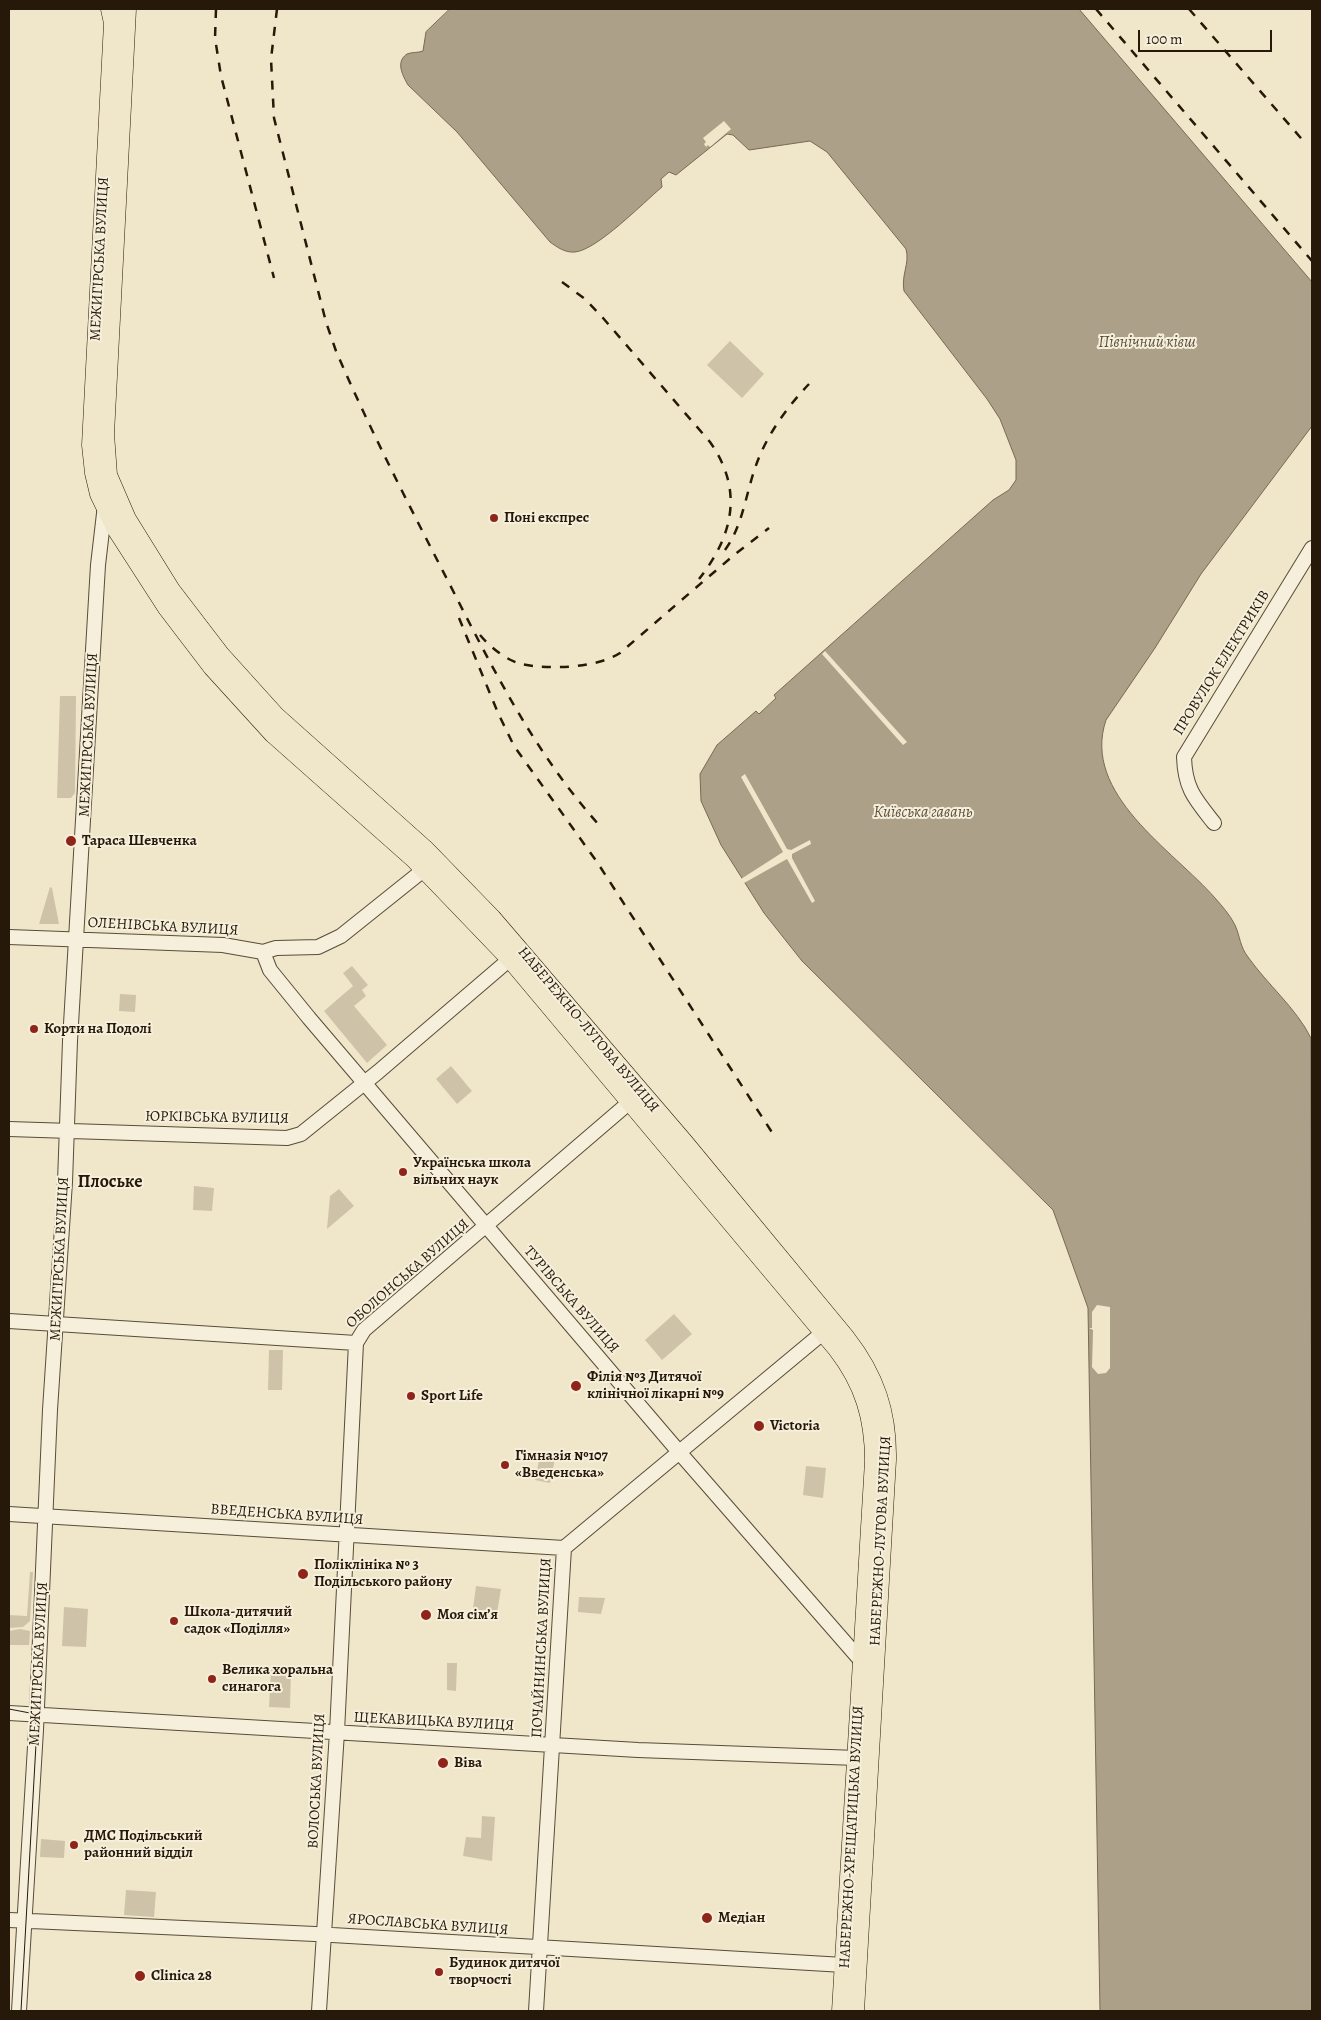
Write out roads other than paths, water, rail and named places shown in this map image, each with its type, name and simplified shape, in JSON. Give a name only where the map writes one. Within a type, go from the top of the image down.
[{"type":"main road","name":"МЕЖИГІРСЬКА ВУЛИЦЯ","points":[[108,475],[106,411],[120,12]]},
{"type":"main road","name":"МЕЖИГІРСЬКА ВУЛИЦЯ","points":[[104,507],[94,473],[91,426],[120,12]]},
{"type":"main road","name":"НАБЕРЕЖНО-ЛУГОВА ВУЛИЦЯ","points":[[108,475],[118,502],[146,551],[197,625],[242,681],[543,975],[829,1328],[857,1378],[865,1396],[873,1426],[874,1462],[869,1664]]},
{"type":"main road","name":"НАБЕРЕЖНО-ЛУГОВА ВУЛИЦЯ","points":[[104,507],[132,557],[232,691],[273,734],[430,865],[631,1101],[829,1328]]},
{"type":"main road","name":"НАБЕРЕЖНО-ХРЕЩАТИЦЬКА ВУЛИЦЯ","points":[[841,2011],[857,1758],[869,1664]]},
{"type":"main road","name":"НАБЕРЕЖНО-ХРЕЩАТИЦЬКА ВУЛИЦЯ","points":[[855,2011],[869,1664]]},
{"type":"street","name":"МЕЖИГІРСЬКА ВУЛИЦЯ","points":[[20,2011],[76,940],[98,565],[108,475]]},
{"type":"street","name":"ПРОВУЛОК ЕЛЕКТРИКІВ","points":[[1214,823],[1195,800],[1184,778],[1184,757],[1312,548]]},
{"type":"street","name":"ОЛЕНІВСЬКА ВУЛИЦЯ","points":[[9,937],[223,945],[263,952],[276,948],[318,947],[334,941],[430,865]]},
{"type":"street","name":"ТУРІВСЬКА ВУЛИЦЯ","points":[[263,952],[270,970],[486,1226],[679,1452],[869,1664]]},
{"type":"street","name":"ЮРКІВСЬКА ВУЛИЦЯ","points":[[9,1129],[287,1138],[301,1134],[365,1083],[510,959]]},
{"type":"street","name":"ОБОЛОНСЬКА ВУЛИЦЯ","points":[[9,1321],[356,1343],[364,1330],[631,1101]]},
{"type":"street","name":"ПОЧАЙНИНСЬКА ВУЛИЦЯ","points":[[536,2011],[538,1948],[564,1548],[829,1328]]},
{"type":"street","name":"ВОЛОСЬКА ВУЛИЦЯ","points":[[319,2011],[337,1732],[345,1535],[356,1343]]},
{"type":"street","name":"ВВЕДЕНСЬКА ВУЛИЦЯ","points":[[9,1514],[564,1548]]},
{"type":"street","name":"ЩЕКАВИЦЬКА ВУЛИЦЯ","points":[[9,1712],[552,1745],[857,1758]]},
{"type":"street","name":"ЯРОСЛАВСЬКА ВУЛИЦЯ","points":[[9,1920],[324,1935],[844,1965]]},
{"type":"water","name":"Київська гавань","points":[[450,9],[1079,9],[1312,282],[1312,426],[1201,574],[1155,648],[1106,720],[1102,747],[1107,772],[1118,796],[1135,819],[1226,911],[1235,925],[1245,953],[1298,1016],[1311,1038],[1312,2011],[1100,2011],[1088,1308],[1053,1210],[802,961],[764,913],[721,845],[701,801],[700,774],[717,745],[756,711],[759,714],[776,698],[774,695],[993,500],[1009,490],[1016,480],[1016,460],[1000,419],[987,399],[904,291],[903,285],[907,260],[906,249],[827,152],[810,141],[749,150],[733,135],[727,134],[676,175],[669,172],[661,179],[662,187],[620,225],[595,243],[575,252],[568,252],[550,242],[457,132],[408,85],[404,77],[401,69],[403,57],[409,53],[423,51],[426,32]]},
{"type":"tram line","points":[[9,1709],[30,1713],[37,1726],[21,2011]]},
{"type":"railway","points":[[216,9],[215,38],[221,76],[274,278]]},
{"type":"railway","points":[[277,9],[271,59],[274,118],[326,322],[336,351],[391,468],[465,615],[516,709],[554,768],[599,825]]},
{"type":"railway","points":[[1096,9],[1312,261]]},
{"type":"railway","points":[[1189,9],[1306,144]]},
{"type":"railway","points":[[562,282],[585,299],[603,318],[710,442],[721,460],[730,495],[730,512],[720,546],[711,563],[699,579]]},
{"type":"railway","points":[[725,550],[736,529],[762,450],[780,420],[809,384]]},
{"type":"railway","points":[[480,635],[510,659],[532,666],[586,665],[610,658],[620,653],[734,555],[769,528]]},
{"type":"railway","points":[[459,618],[498,713],[514,746],[597,862],[775,1137]]},
{"type":"place","name":"Поні експрес","points":[[494,518]]},
{"type":"place","name":"Тараса Шевченка","points":[[71,841]]},
{"type":"place","name":"Корти на Подолі","points":[[34,1029]]},
{"type":"place","name":"Українська школа вільних наук","points":[[403,1172]]},
{"type":"place","name":"Філія №3 Дитячої клінічної лікарні №9","points":[[576,1386]]},
{"type":"place","name":"Sport Life","points":[[411,1396]]},
{"type":"place","name":"Victoria","points":[[759,1426]]},
{"type":"place","name":"Гімназія №107 «Введенська»","points":[[505,1465]]},
{"type":"place","name":"Поліклініка № 3 Подільського району","points":[[303,1574]]},
{"type":"place","name":"Моя сім’я","points":[[426,1615]]},
{"type":"place","name":"Школа-дитячий садок «Поділля»","points":[[174,1621]]},
{"type":"place","name":"Велика хоральна синагога","points":[[212,1679]]},
{"type":"place","name":"Віва","points":[[443,1763]]},
{"type":"place","name":"ДМС Подільський районний відділ","points":[[74,1845]]},
{"type":"place","name":"Медіан","points":[[707,1918]]},
{"type":"place","name":"Будинок дитячої творчості","points":[[439,1972]]},
{"type":"place","name":"Clinica 28","points":[[140,1976]]},
{"type":"district","name":"Плоське","points":[[110,1183]]},
{"type":"water label","name":"Північний ківш","points":[[1147,343]]}]
